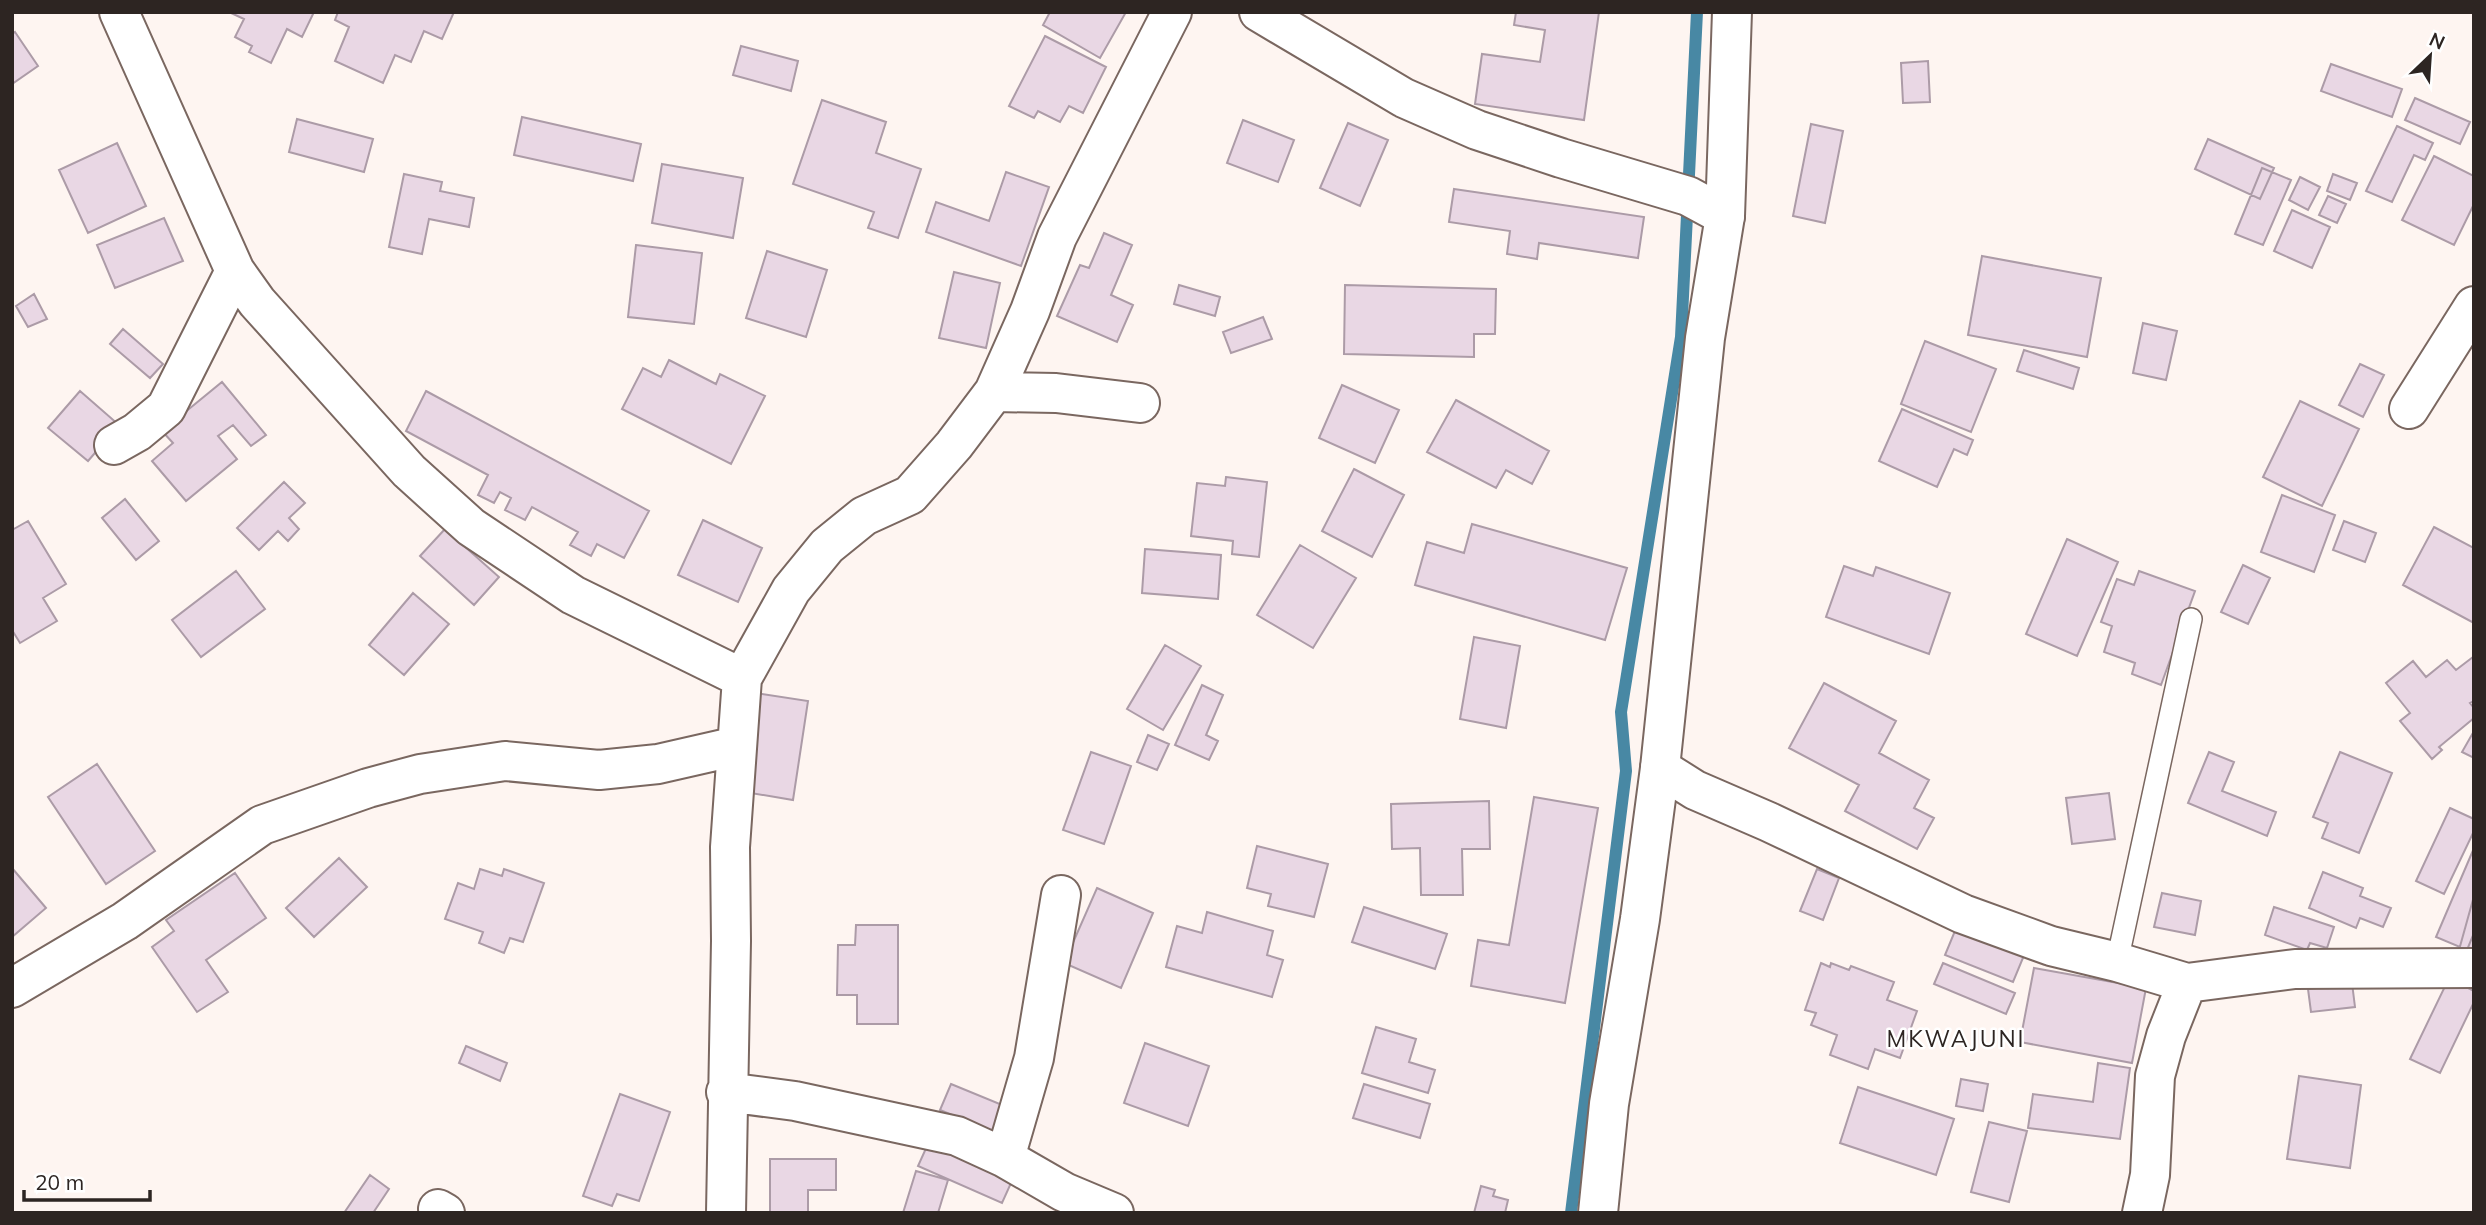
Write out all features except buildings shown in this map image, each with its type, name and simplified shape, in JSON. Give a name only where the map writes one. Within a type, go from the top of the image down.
[{"type":"street","points":[[119,12],[235,271],[257,302],[409,471],[471,527],[573,596],[742,678]]},
{"type":"street","points":[[726,1213],[730,847],[742,678],[791,590],[827,546],[864,516],[910,495],[954,445],[994,392],[1030,312],[1057,237],[1172,12]]},
{"type":"street","points":[[1259,12],[1405,98],[1477,130],[1688,196],[1725,216]]},
{"type":"street","points":[[1598,1213],[1609,1104],[1640,919],[1660,768],[1705,338],[1725,216],[1732,12]]},
{"type":"street","points":[[114,445],[136,432],[166,408],[235,271]]},
{"type":"street","points":[[2409,409],[2474,306]]},
{"type":"street","points":[[994,392],[1056,393],[1140,403]]},
{"type":"street","points":[[12,988],[125,922],[262,825],[368,788],[420,774],[505,761],[599,770],[658,764],[737,746]]},
{"type":"street","points":[[1660,768],[1695,790],[1963,914],[2051,946],[2187,983],[2295,969],[2474,968]]},
{"type":"street","points":[[1004,1158],[1034,1058],[1061,895]]},
{"type":"street","points":[[2142,1213],[2150,1175],[2155,1076],[2166,1036],[2187,983]]},
{"type":"street","points":[[726,1092],[795,1101],[957,1136],[1004,1158],[1064,1192],[1114,1213]]},
{"type":"lane","points":[[2117,962],[2191,619]]},
{"type":"waterway","points":[[1571,1213],[1626,771],[1621,712],[1681,337],[1697,12]]},
{"type":"district","name":"MKWAJUNI","points":[[1956,1039]]}]
